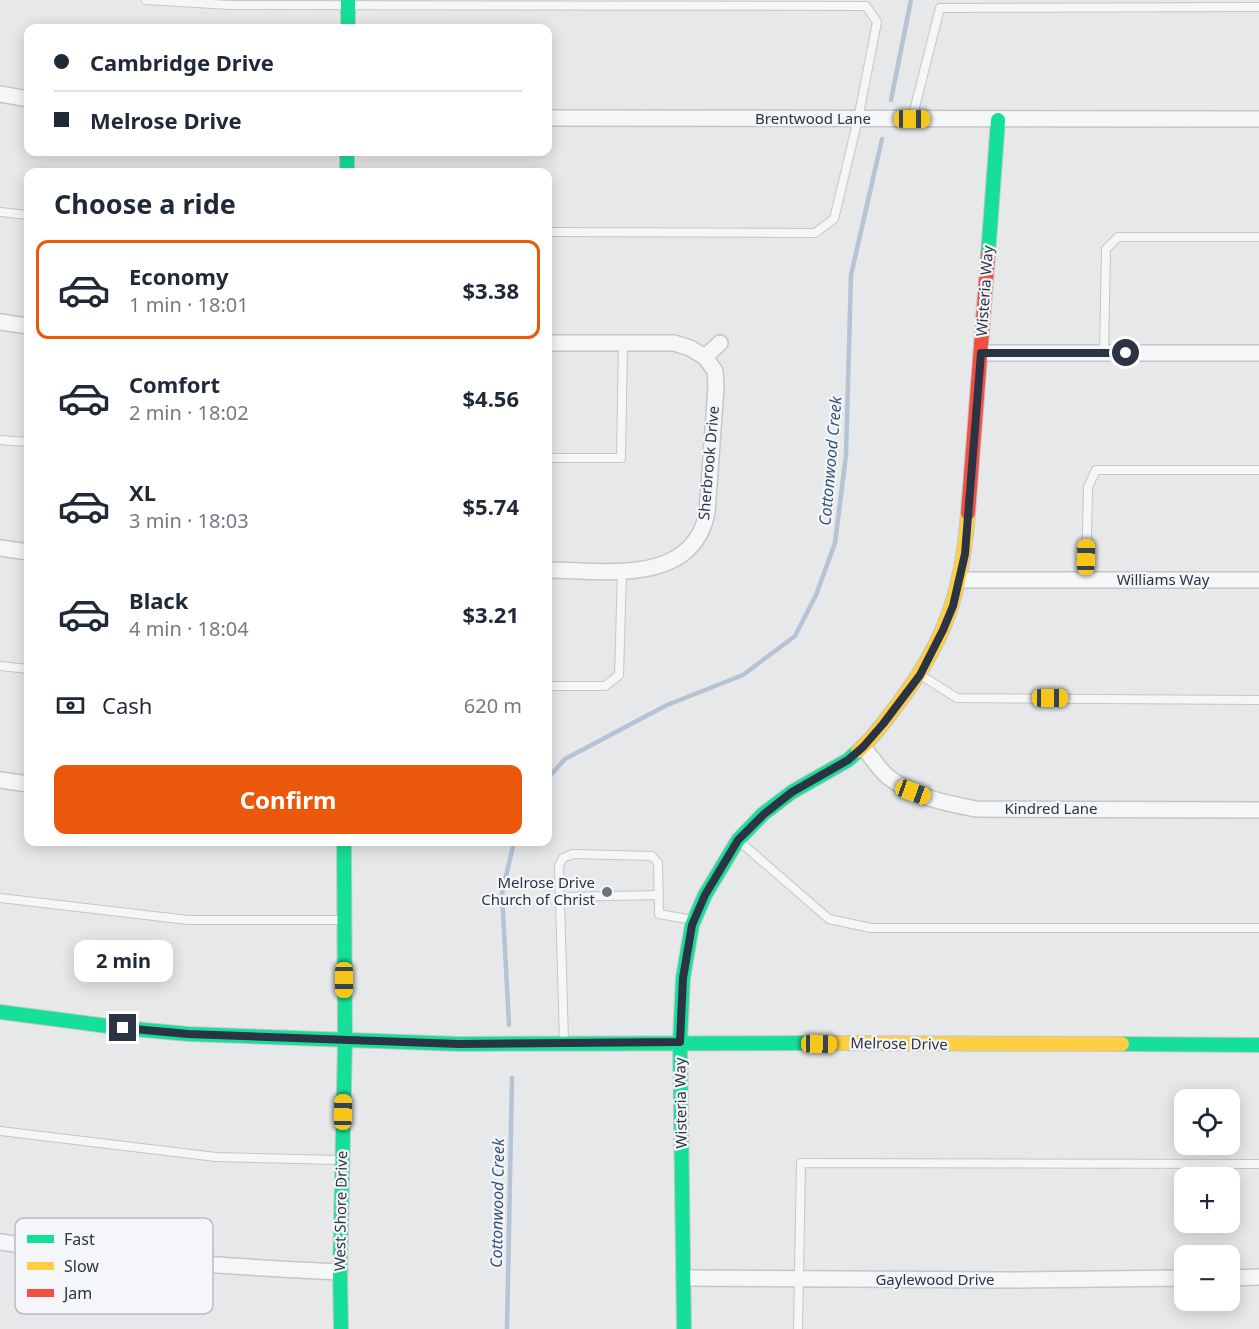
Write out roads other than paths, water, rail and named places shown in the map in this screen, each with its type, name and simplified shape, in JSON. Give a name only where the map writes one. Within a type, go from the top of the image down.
[{"type":"street","points":[[348,2],[348,24]]},
{"type":"street","points":[[0,94],[24,98]]},
{"type":"street","name":"Brentwood Lane","points":[[552,118],[1259,119]]},
{"type":"street","name":"Wisteria Way","points":[[684,1329],[680,1042],[683,978],[694,920],[705,895],[738,840],[764,814],[792,792],[848,760],[883,724],[920,675],[953,606],[965,554],[998,120]]},
{"type":"street","points":[[0,322],[24,325]]},
{"type":"street","points":[[552,343],[674,343],[690,348],[705,357],[720,343]]},
{"type":"street","points":[[981,353],[1259,353]]},
{"type":"street","name":"Sherbrook Drive","points":[[552,570],[622,572],[644,570],[674,560],[699,538],[705,525],[716,387],[715,371],[705,357]]},
{"type":"street","points":[[0,548],[24,551]]},
{"type":"street","name":"Williams Way","points":[[959,580],[1259,580]]},
{"type":"street","name":"Kindred Lane","points":[[863,747],[887,776],[913,792],[940,802],[976,809],[1259,810]]},
{"type":"street","points":[[0,780],[24,783]]},
{"type":"street","name":"West Shore Drive","points":[[341,1329],[345,1041],[344,846]]},
{"type":"street","name":"Melrose Drive","points":[[0,1012],[177,1033],[459,1044],[680,1042],[1259,1045]]},
{"type":"street","points":[[0,1242],[15,1244]]},
{"type":"street","points":[[213,1266],[340,1272]]},
{"type":"street","points":[[1240,1278],[1259,1277]]},
{"type":"street","name":"Gaylewood Drive","points":[[684,1278],[1174,1278]]},
{"type":"lane","points":[[146,0],[230,5],[348,2],[866,6],[877,22],[858,119],[834,219],[815,233],[552,232]]},
{"type":"lane","points":[[912,119],[940,8],[1259,7]]},
{"type":"lane","points":[[0,212],[24,215]]},
{"type":"lane","points":[[1104,353],[1106,249],[1118,237],[1259,237]]},
{"type":"lane","points":[[552,458],[621,458],[623,343]]},
{"type":"lane","points":[[0,440],[24,442]]},
{"type":"lane","points":[[1086,580],[1088,487],[1096,470],[1259,470]]},
{"type":"lane","points":[[552,686],[606,686],[619,675],[622,572]]},
{"type":"lane","points":[[0,666],[24,669]]},
{"type":"lane","points":[[920,675],[957,698],[1259,700]]},
{"type":"lane","points":[[738,840],[829,919],[871,928],[1259,928]]},
{"type":"lane","points":[[564,1043],[560,862],[573,854],[652,856],[658,863],[659,915],[694,920]]},
{"type":"lane","points":[[560,897],[658,895]]},
{"type":"lane","points":[[0,898],[188,920],[344,920]]},
{"type":"lane","points":[[0,1131],[216,1157],[342,1160]]},
{"type":"lane","points":[[798,1329],[801,1163],[1259,1164]]},
{"type":"waterway","name":"Cottonwood Creek","points":[[891,100],[911,0]]},
{"type":"waterway","name":"Cottonwood Creek","points":[[552,774],[565,759],[667,705],[743,675],[795,636],[816,595],[835,543],[846,455],[851,275],[882,139]]},
{"type":"waterway","name":"Cottonwood Creek","points":[[509,1025],[502,893],[513,846]]},
{"type":"waterway","name":"Cottonwood Creek","points":[[507,1329],[512,1078]]},
{"type":"place","name":"Melrose Drive Church of Christ","points":[[607,892]]}]
